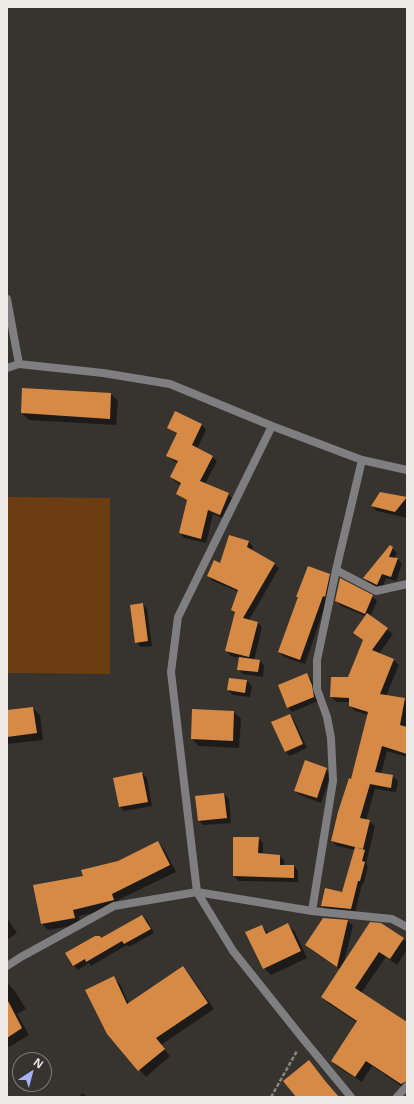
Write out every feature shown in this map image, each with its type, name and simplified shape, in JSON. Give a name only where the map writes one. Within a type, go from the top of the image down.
[{"type":"street","points":[[7,299],[19,364]]},
{"type":"street","points":[[7,368],[19,364],[103,373],[170,384],[272,426],[362,460],[407,470]]},
{"type":"street","points":[[272,426],[178,617],[171,672],[197,892],[233,951],[351,1097]]},
{"type":"street","points":[[312,911],[333,782],[331,738],[327,717],[317,690],[317,660],[336,570],[362,460]]},
{"type":"street","points":[[336,570],[376,590],[407,584]]},
{"type":"street","points":[[7,966],[114,906],[197,892],[312,911],[392,919],[407,927]]},
{"type":"street","points":[[398,1097],[407,1086]]},
{"type":"path","points":[[271,1097],[304,1040]]},
{"type":"shaded area","points":[[7,497],[110,498],[110,674],[7,673]]},
{"type":"building","points":[[22,388],[111,393],[110,419],[21,413]]},
{"type":"building","points":[[175,411],[202,424],[192,445],[213,456],[200,481],[229,493],[220,515],[208,510],[201,539],[179,533],[187,500],[176,494],[181,483],[170,477],[178,461],[166,456],[177,433],[167,428]]},
{"type":"building","points":[[380,492],[407,497],[395,512],[371,506]]},
{"type":"building","points":[[229,535],[249,541],[247,547],[275,563],[243,618],[258,622],[249,657],[225,651],[235,612],[231,610],[238,590],[207,576],[214,560],[220,563]]},
{"type":"building","points":[[390,545],[393,547],[389,557],[398,558],[391,577],[382,574],[377,585],[363,578]]},
{"type":"building","points":[[308,566],[330,574],[325,597],[323,596],[300,660],[278,652]]},
{"type":"building","points":[[340,578],[373,595],[365,614],[335,601]]},
{"type":"building","points":[[143,603],[148,641],[135,643],[130,605]]},
{"type":"building","points":[[367,613],[388,628],[372,650],[394,659],[380,694],[405,698],[400,725],[407,727],[407,754],[382,746],[375,772],[393,775],[391,788],[370,784],[360,818],[370,820],[363,849],[331,841],[338,812],[349,778],[351,779],[368,712],[349,706],[349,698],[330,697],[331,677],[348,677],[363,640],[353,633]]},
{"type":"building","points":[[239,657],[260,660],[258,672],[237,670]]},
{"type":"building","points":[[307,673],[312,685],[314,697],[287,708],[278,685]]},
{"type":"building","points":[[229,678],[247,680],[245,693],[227,690]]},
{"type":"building","points":[[33,707],[37,733],[7,737],[7,710]]},
{"type":"building","points":[[192,709],[234,711],[233,741],[191,739]]},
{"type":"building","points":[[290,714],[303,744],[285,752],[271,722]]},
{"type":"building","points":[[305,760],[327,768],[317,798],[294,791]]},
{"type":"building","points":[[142,772],[148,802],[119,807],[113,778]]},
{"type":"building","points":[[224,793],[227,818],[198,821],[195,796]]},
{"type":"building","points":[[233,837],[259,837],[258,853],[280,855],[280,865],[294,865],[294,878],[233,876]]},
{"type":"building","points":[[158,841],[170,865],[112,894],[114,900],[73,910],[75,918],[41,924],[33,885],[83,876],[81,870],[118,861]]},
{"type":"building","points":[[355,847],[365,850],[362,861],[365,862],[360,881],[358,881],[351,909],[321,906],[325,888],[342,892]]},
{"type":"building","points":[[142,915],[151,929],[124,944],[122,941],[86,962],[85,959],[73,966],[65,953],[95,936],[100,936],[101,938]]},
{"type":"building","points":[[323,918],[348,920],[337,967],[305,945]]},
{"type":"building","points":[[370,922],[381,923],[404,938],[390,959],[379,952],[355,988],[407,1022],[407,1081],[401,1084],[366,1061],[355,1077],[331,1061],[357,1021],[321,997]]},
{"type":"building","points":[[288,923],[301,951],[263,969],[245,932],[262,925],[266,934]]},
{"type":"building","points":[[183,966],[208,1003],[156,1038],[165,1049],[138,1071],[107,1034],[85,990],[114,976],[127,1004]]},
{"type":"building","points":[[7,999],[22,1028],[7,1038]]},
{"type":"building","points":[[309,1060],[339,1097],[296,1097],[283,1081]]}]
